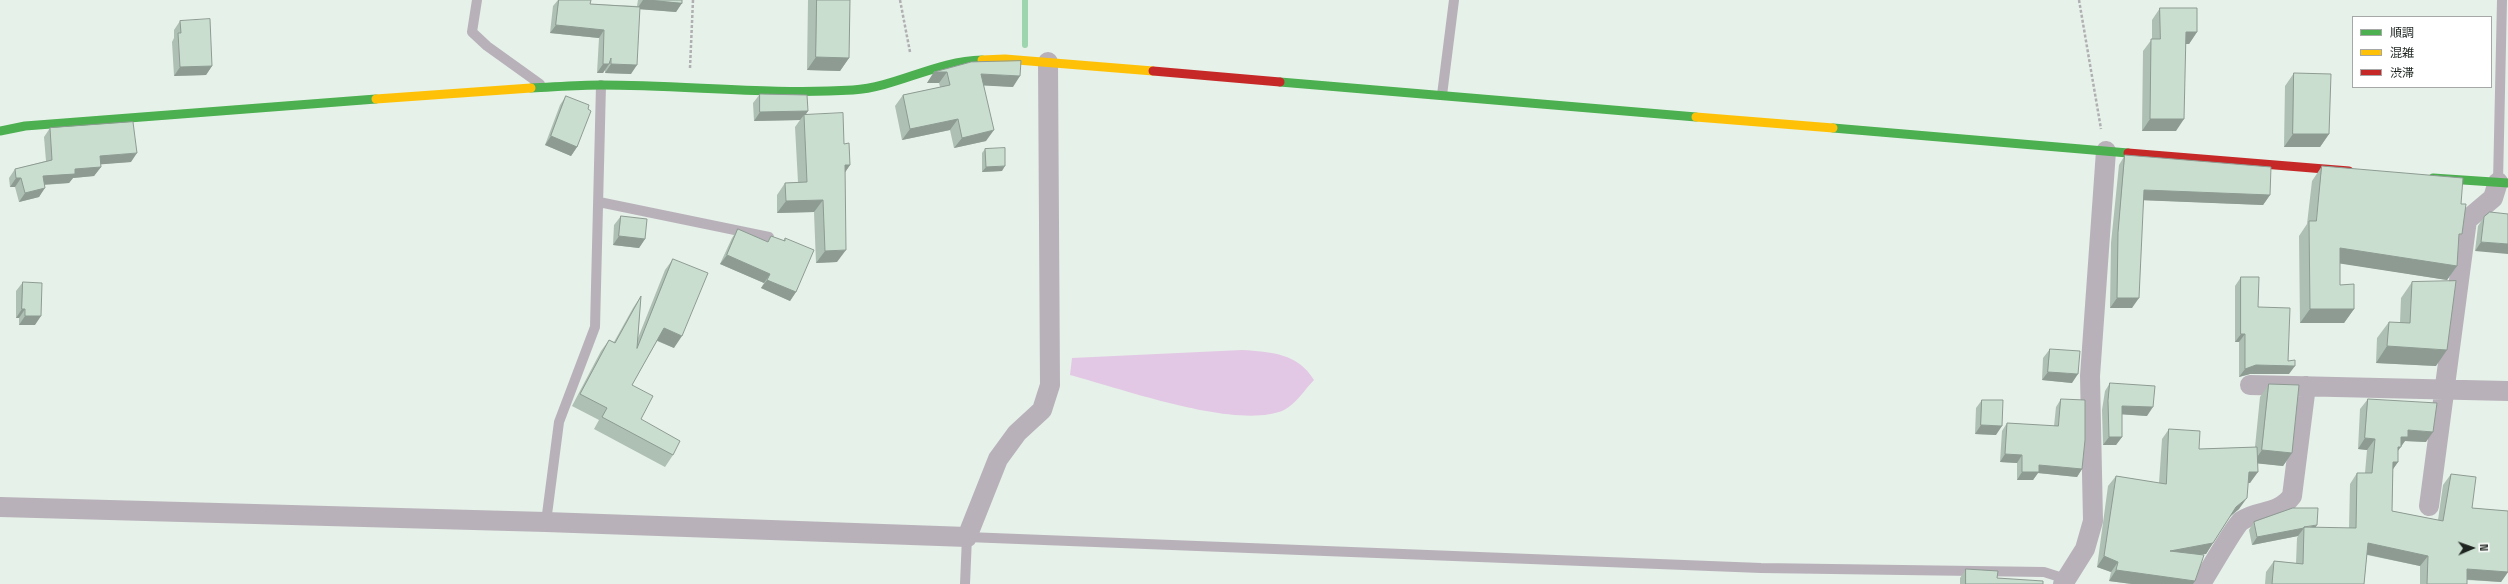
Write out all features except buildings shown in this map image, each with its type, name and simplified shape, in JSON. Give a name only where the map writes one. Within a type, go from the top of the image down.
[{"type":"street","points":[[0,131],[33,126],[544,87],[601,85],[783,92],[853,90],[880,86],[914,73],[962,60],[1005,59],[2358,172]]},
{"type":"street","points":[[0,507],[546,522],[967,537],[998,459],[1017,433],[1042,410],[1050,385],[1048,62]]},
{"type":"street","points":[[2067,582],[2085,548],[2093,521],[2090,376],[2106,151]]},
{"type":"street","points":[[2420,176],[2503,183],[2493,198],[2467,220],[2429,506]]},
{"type":"street","points":[[2250,385],[2508,390]]},
{"type":"street","points":[[2201,584],[2239,522],[2251,516],[2270,512],[2285,505],[2292,496],[2306,386]]},
{"type":"lane","points":[[477,0],[472,32],[487,46],[544,87]]},
{"type":"lane","points":[[1442,95],[1454,0]]},
{"type":"lane","points":[[2502,0],[2503,183]]},
{"type":"lane","points":[[546,522],[559,422],[595,327],[601,85]]},
{"type":"lane","points":[[599,202],[769,237]]},
{"type":"lane","points":[[965,584],[967,537],[1761,568],[2044,572],[2067,582]]},
{"type":"path","points":[[688,88],[693,0]]},
{"type":"path","points":[[900,0],[914,73]]},
{"type":"path","points":[[2078,0],[2106,151]]},
{"type":"shaded area","points":[[1242,350],[1273,353],[1292,359],[1308,371],[1314,380],[1288,408],[1284,410],[1264,415],[1238,415],[1209,412],[1178,405],[1070,375],[1072,358]]},
{"type":"waterway","points":[[1025,0],[1025,45]]},
{"type":"traffic: fast","points":[[531,88],[632,85],[758,91],[853,90],[885,84],[965,61],[982,60]]},
{"type":"traffic: fast","points":[[1280,82],[1696,117]]},
{"type":"traffic: fast","points":[[0,131],[25,126],[376,99]]},
{"type":"traffic: fast","points":[[1833,128],[2128,153]]},
{"type":"traffic: fast","points":[[2433,178],[2508,183]]},
{"type":"traffic: slow","points":[[982,60],[1005,59],[1153,71]]},
{"type":"traffic: slow","points":[[376,99],[531,88]]},
{"type":"traffic: slow","points":[[1696,117],[1833,128]]},
{"type":"traffic: jam","points":[[1153,71],[1280,82]]},
{"type":"traffic: jam","points":[[2128,153],[2349,171]]}]
